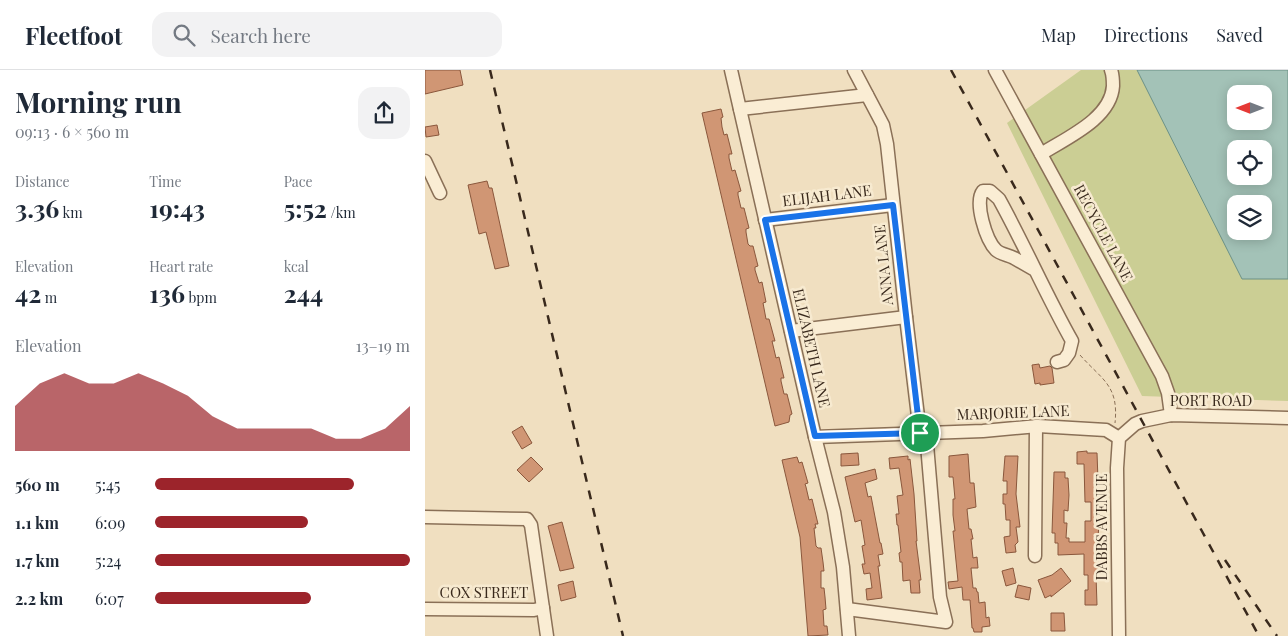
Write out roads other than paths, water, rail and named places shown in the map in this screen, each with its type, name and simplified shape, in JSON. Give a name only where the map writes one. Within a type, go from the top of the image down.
[{"type":"street","name":"ELIZABETH LANE","points":[[731,70],[834,512],[843,567],[849,636]]},
{"type":"street","name":"ANNA LANE","points":[[847,609],[945,622],[940,597],[923,433],[905,317],[887,144],[883,125],[854,70]]},
{"type":"street","name":"RECYCLE LANE","points":[[995,70],[1162,376],[1168,393],[1171,415]]},
{"type":"street","points":[[1041,154],[1102,114],[1109,102],[1112,90],[1113,74],[1111,70]]},
{"type":"street","points":[[740,109],[867,95]]},
{"type":"street","points":[[425,162],[440,193]]},
{"type":"street","points":[[1035,270],[997,252],[989,242],[979,204],[979,196],[983,191],[990,191],[999,199],[1035,270],[1049,300],[1072,341],[1069,353],[1064,360],[1057,362]]},
{"type":"street","name":"ELIJAH LANE","points":[[765,220],[893,205]]},
{"type":"street","points":[[791,331],[905,317]]},
{"type":"street","name":"PORT ROAD","points":[[1117,432],[1142,421],[1171,415],[1288,418]]},
{"type":"street","points":[[1035,556],[1036,426]]},
{"type":"street","name":"MARJORIE LANE","points":[[815,436],[983,431],[1036,426],[1089,428],[1117,432]]},
{"type":"street","name":"DABBS AVENUE","points":[[1117,432],[1119,636]]},
{"type":"street","points":[[425,517],[527,519],[531,525],[547,636]]},
{"type":"street","name":"COX STREET","points":[[425,609],[534,610],[543,608]]},
{"type":"water","points":[[1137,70],[1288,70],[1288,279],[1242,279]]},
{"type":"railway","points":[[490,70],[623,636]]},
{"type":"railway","points":[[951,70],[1259,636]]},
{"type":"railway","points":[[1225,560],[1277,636]]}]
